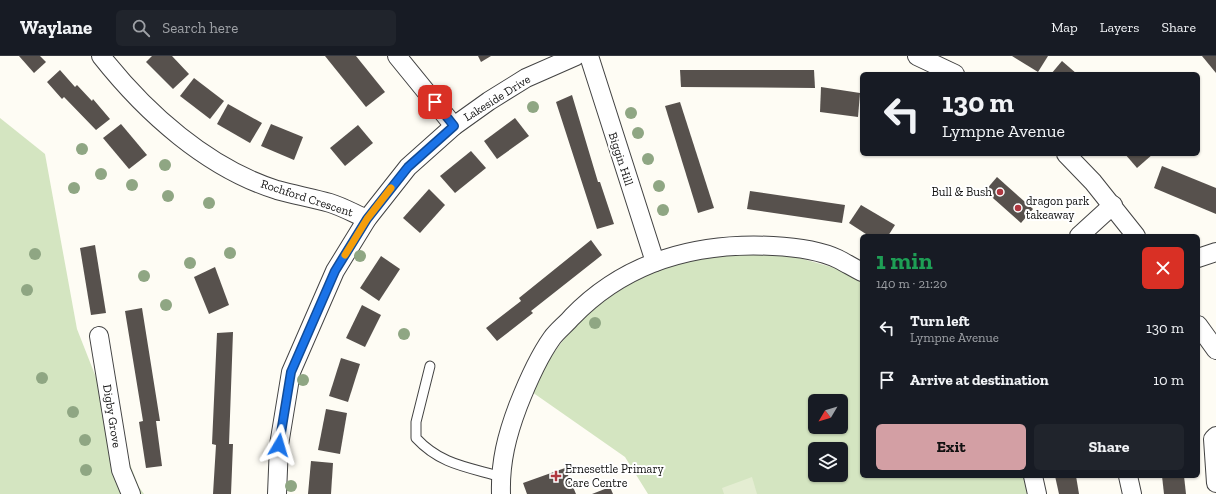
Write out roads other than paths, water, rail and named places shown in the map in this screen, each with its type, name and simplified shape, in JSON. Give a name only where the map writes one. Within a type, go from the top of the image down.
[{"type":"street","name":"Rochford Crescent","points":[[101,56],[150,111],[194,147],[231,170],[277,190],[332,204],[367,219]]},
{"type":"street","points":[[397,56],[454,126]]},
{"type":"street","name":"Lakeside Drive","points":[[277,494],[279,445],[291,372],[335,271],[367,219],[408,167],[454,126],[489,101],[526,78],[576,56]]},
{"type":"street","name":"Biggin Hill","points":[[589,56],[654,262]]},
{"type":"street","points":[[917,56],[951,72]]},
{"type":"street","points":[[1068,156],[1113,205],[1135,234]]},
{"type":"street","points":[[1081,234],[1113,205]]},
{"type":"street","points":[[501,485],[502,458],[514,417],[529,377],[552,338],[584,305],[616,281],[654,262],[698,250],[751,245],[796,247],[837,258],[860,271]]},
{"type":"street","points":[[1200,257],[1216,252]]},
{"type":"street","points":[[1200,327],[1216,350]]},
{"type":"street","name":"Digby Grove","points":[[99,336],[121,470],[131,494]]},
{"type":"street","points":[[1216,436],[1213,439],[1216,483]]},
{"type":"street","points":[[1033,478],[1037,494]]},
{"type":"street","points":[[1128,478],[1132,494]]},
{"type":"lane","points":[[430,366],[416,422],[416,438],[428,451],[444,460],[501,485]]},
{"type":"place","name":"Bull & Bush","points":[[1000,192]]},
{"type":"place","name":"dragon park takeaway","points":[[1018,208]]},
{"type":"place","name":"Ernesettle Primary Care Centre","points":[[556,476]]}]
